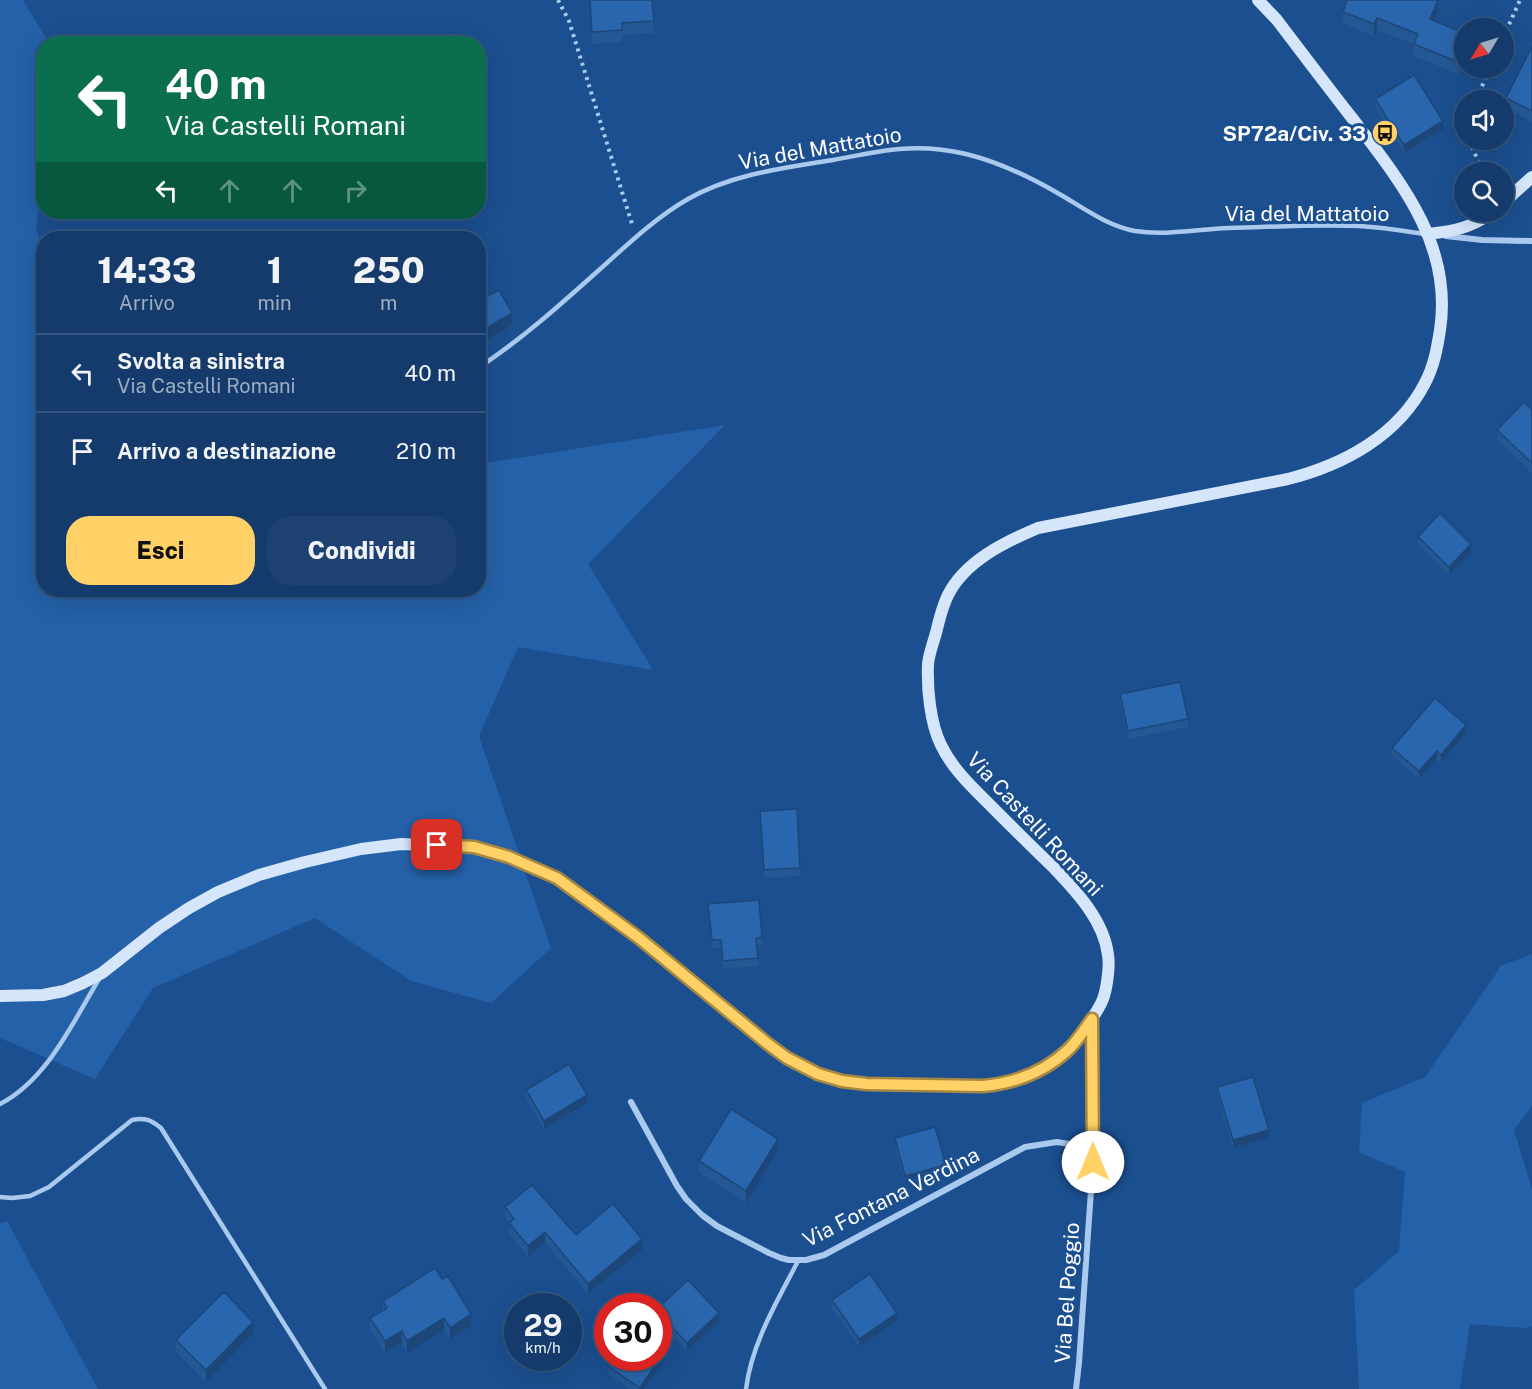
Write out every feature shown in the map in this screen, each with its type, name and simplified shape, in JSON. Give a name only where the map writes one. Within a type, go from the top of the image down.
[{"type":"street","name":"Via Castelli Romani","points":[[0,996],[43,995],[64,991],[83,983],[102,973],[159,928],[189,908],[218,892],[259,875],[361,849],[400,844],[437,845],[474,847],[509,857],[557,878],[639,938],[768,1044],[806,1069],[831,1078],[867,1084],[983,1086],[1002,1084],[1039,1070],[1070,1048],[1098,1010],[1104,995],[1109,956],[1095,918],[1078,894],[959,774],[941,746],[933,726],[928,663],[941,611],[949,593],[962,575],[977,562],[1018,537],[1038,528],[1302,476],[1342,460],[1366,447],[1401,417],[1421,391],[1433,365],[1437,349],[1442,310],[1438,266],[1428,234],[1412,202],[1388,164],[1277,20],[1258,0]]},
{"type":"street","points":[[1514,193],[1532,177]]},
{"type":"street","points":[[1428,234],[1467,227],[1477,222]]},
{"type":"street","points":[[1428,234],[1482,240],[1532,242]]},
{"type":"street","name":"Via Bel Poggio","points":[[1076,1389],[1092,1148],[1092,1019]]},
{"type":"street","name":"Via Fontana Verdina","points":[[630,1102],[677,1186],[697,1211],[717,1226],[769,1253],[798,1261],[813,1259],[825,1254],[1025,1148],[1057,1142],[1092,1148]]},
{"type":"lane","name":"Via del Mattatoio","points":[[486,362],[531,330],[636,237],[682,202],[717,186],[757,173],[890,150],[911,148],[966,154],[1039,183],[1101,219],[1135,231],[1161,233],[1226,228],[1358,226],[1428,234]]},
{"type":"lane","points":[[0,1104],[15,1096],[52,1058],[102,973]]},
{"type":"lane","points":[[0,1197],[30,1196],[49,1187],[132,1120],[144,1118],[153,1121],[161,1128],[325,1389]]},
{"type":"lane","points":[[746,1389],[758,1341],[798,1261]]},
{"type":"path","points":[[558,0],[569,21],[636,237]]},
{"type":"path","points":[[1512,18],[1520,0]]},
{"type":"shaded area","points":[[0,0],[23,0],[45,36],[36,36],[36,597],[486,597],[486,463],[725,425],[588,564],[653,670],[518,647],[479,736],[551,948],[491,1003],[411,981],[315,918],[153,988],[95,1079],[0,1038]]},
{"type":"shaded area","points":[[1532,954],[1532,1106],[1514,1130],[1532,1189],[1532,1326],[1526,1328],[1470,1324],[1460,1389],[1359,1389],[1354,1290],[1399,1251],[1405,1172],[1359,1152],[1362,1103],[1425,1077],[1501,966]]},
{"type":"shaded area","points":[[7,1221],[98,1389],[0,1389],[0,1223]]},
{"type":"building","points":[[590,0],[652,0],[654,21],[622,23],[622,30],[592,32]]},
{"type":"building","points":[[1347,0],[1438,0],[1430,19],[1454,29],[1454,61],[1414,44],[1418,34],[1377,18],[1374,24],[1343,12]]},
{"type":"building","points":[[1532,46],[1532,111],[1514,102],[1514,90],[1510,90]]},
{"type":"building","points":[[1414,75],[1443,121],[1404,145],[1375,99]]},
{"type":"building","points":[[499,290],[512,313],[486,328],[486,297]]},
{"type":"building","points":[[1524,402],[1532,410],[1532,463],[1497,430]]},
{"type":"building","points":[[1440,513],[1471,544],[1449,567],[1418,537]]},
{"type":"building","points":[[1180,682],[1188,719],[1128,731],[1120,694]]},
{"type":"building","points":[[1435,698],[1466,725],[1441,755],[1437,751],[1419,771],[1392,748]]},
{"type":"building","points":[[797,809],[800,868],[764,870],[760,811]]},
{"type":"building","points":[[759,900],[762,937],[756,938],[758,958],[723,961],[721,940],[712,940],[708,904]]},
{"type":"building","points":[[569,1064],[587,1095],[544,1121],[526,1090]]},
{"type":"building","points":[[1253,1077],[1269,1130],[1233,1140],[1217,1087]]},
{"type":"building","points":[[731,1109],[778,1139],[746,1191],[699,1161]]},
{"type":"building","points":[[935,1127],[946,1165],[905,1176],[895,1138]]},
{"type":"building","points":[[532,1185],[576,1235],[613,1204],[642,1239],[588,1284],[545,1232],[528,1246],[509,1223],[514,1219],[505,1207]]},
{"type":"building","points":[[435,1268],[442,1279],[448,1276],[471,1314],[450,1328],[444,1318],[407,1341],[402,1331],[385,1341],[370,1318],[387,1308],[383,1301]]},
{"type":"building","points":[[870,1274],[897,1313],[859,1339],[832,1300]]},
{"type":"building","points":[[688,1280],[719,1313],[687,1343],[672,1327],[672,1295]]},
{"type":"building","points":[[224,1292],[253,1322],[206,1370],[176,1340]]},
{"type":"building","points":[[615,1371],[651,1371],[640,1388]]},
{"type":"place","name":"SP72a/Civ. 33","points":[[1385,133]]},
{"type":"route","points":[[437,845],[474,847],[509,857],[557,878],[639,938],[787,1058],[806,1069],[842,1081],[867,1084],[983,1086],[1002,1084],[1039,1070],[1056,1059],[1070,1048],[1092,1019],[1093,1162]]}]
